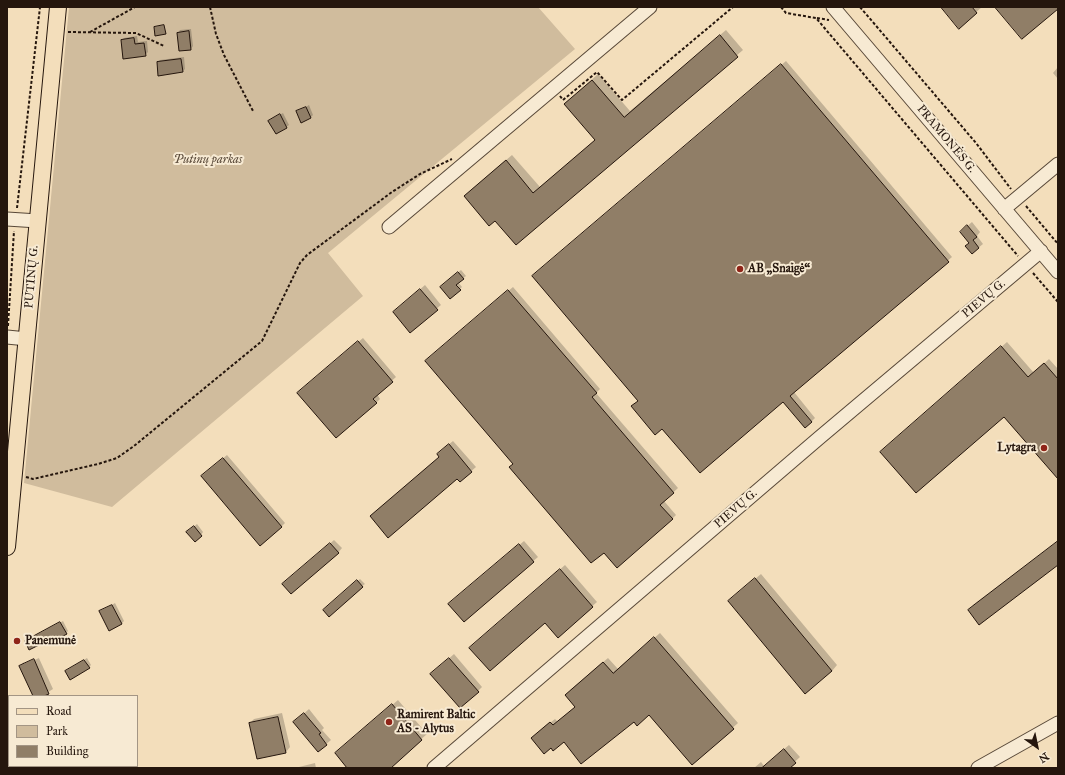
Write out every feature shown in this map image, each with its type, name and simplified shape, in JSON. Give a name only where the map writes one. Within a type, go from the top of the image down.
[{"type":"main road","name":"PUTINŲ G.","points":[[7,547],[58,7]]},
{"type":"street","points":[[389,227],[650,7]]},
{"type":"street","name":"PRAMONĖS G.","points":[[833,7],[1058,272]]},
{"type":"street","points":[[1004,209],[1058,164]]},
{"type":"street","points":[[11,219],[38,222]]},
{"type":"street","name":"PIEVŲ G.","points":[[434,768],[819,438],[1041,251]]},
{"type":"street","points":[[7,332],[27,339]]},
{"type":"street","points":[[978,768],[1058,723]]},
{"type":"path","points":[[7,332],[11,219],[40,7]]},
{"type":"path","points":[[89,32],[135,7]]},
{"type":"path","points":[[210,7],[216,34],[224,55],[254,111]]},
{"type":"path","points":[[554,89],[563,100],[597,72],[622,100],[733,7]]},
{"type":"path","points":[[781,7],[786,13],[816,18],[1058,302]]},
{"type":"path","points":[[860,7],[976,143],[1018,198],[1058,244]]},
{"type":"path","points":[[55,32],[136,33],[164,46]]},
{"type":"path","points":[[14,475],[33,479],[98,464],[117,458],[134,446],[262,340],[300,263],[307,255],[392,192],[420,174],[446,160],[462,158],[468,161]]},
{"type":"green space","name":"Putinų parkas","points":[[69,7],[538,7],[575,49],[328,253],[363,296],[112,507],[24,483]]},
{"type":"building","points":[[941,7],[972,7],[977,13],[959,29]]},
{"type":"building","points":[[995,7],[1058,7],[1058,9],[1022,39]]},
{"type":"building","points":[[164,25],[166,34],[155,36],[154,27]]},
{"type":"building","points":[[189,31],[191,50],[179,51],[177,33]]},
{"type":"building","points":[[720,35],[738,57],[516,245],[495,221],[489,226],[464,196],[506,160],[533,193],[595,140],[564,104],[592,80],[624,117]]},
{"type":"building","points":[[134,38],[135,44],[144,43],[146,56],[123,59],[121,40]]},
{"type":"building","points":[[181,59],[183,72],[158,76],[157,62]]},
{"type":"building","name":"AB „Snaigė“","points":[[781,64],[949,262],[790,396],[812,422],[805,428],[783,402],[700,473],[662,429],[655,435],[631,406],[638,401],[532,276]]},
{"type":"building","points":[[306,107],[311,118],[301,123],[296,111]]},
{"type":"building","points":[[280,114],[287,128],[276,134],[268,121]]},
{"type":"building","points":[[967,225],[977,237],[973,240],[979,248],[972,254],[965,246],[969,243],[960,232]]},
{"type":"building","points":[[458,272],[464,279],[456,285],[461,290],[450,299],[440,287]]},
{"type":"building","points":[[420,289],[438,310],[410,333],[393,312]]},
{"type":"building","points":[[508,290],[597,393],[592,397],[674,493],[660,505],[673,519],[617,568],[604,553],[591,563],[509,467],[513,464],[425,361]]},
{"type":"building","points":[[358,341],[393,382],[373,399],[377,403],[336,438],[297,393]]},
{"type":"building","points":[[1001,346],[1028,377],[1044,363],[1058,379],[1058,479],[1004,417],[916,493],[880,452]]},
{"type":"building","points":[[449,444],[472,472],[460,482],[457,479],[388,538],[370,516],[439,457],[437,454]]},
{"type":"building","points":[[223,458],[282,527],[260,546],[201,476]]},
{"type":"building","points":[[194,526],[202,536],[195,542],[186,532]]},
{"type":"building","points":[[1058,541],[1058,565],[979,625],[968,610]]},
{"type":"building","points":[[330,543],[339,553],[291,594],[282,584]]},
{"type":"building","points":[[519,544],[534,562],[464,622],[448,604]]},
{"type":"building","points":[[560,569],[593,607],[558,638],[545,623],[490,671],[469,648]]},
{"type":"building","points":[[755,578],[832,671],[805,694],[728,601]]},
{"type":"building","points":[[357,580],[363,587],[329,617],[323,610]]},
{"type":"building","points":[[112,605],[122,624],[109,631],[99,611]]},
{"type":"building","points":[[60,622],[67,634],[49,643],[47,641],[29,650],[25,641]]},
{"type":"building","points":[[654,637],[734,729],[692,765],[649,715],[637,726],[634,722],[581,764],[564,742],[553,751],[551,748],[544,754],[531,738],[550,722],[553,725],[575,707],[565,695],[603,662],[613,673]]},
{"type":"building","points":[[449,658],[479,692],[460,708],[430,674]]},
{"type":"building","points":[[34,659],[49,694],[33,695],[19,666]]},
{"type":"building","points":[[84,660],[90,668],[70,680],[65,671]]},
{"type":"building","name":"Ramirent Baltic AS - Alytus","points":[[392,704],[422,740],[391,768],[347,768],[335,753]]},
{"type":"building","points":[[304,713],[321,733],[319,734],[327,745],[318,752],[293,722]]},
{"type":"building","points":[[278,717],[286,753],[257,759],[249,723]]},
{"type":"building","points":[[784,749],[796,763],[790,768],[762,768]]},
{"type":"place","name":"AB „Snaigė“","points":[[740,269]]},
{"type":"place","name":"Lytagra","points":[[1044,448]]},
{"type":"place","name":"Panemunė","points":[[17,641]]},
{"type":"place","name":"Ramirent Baltic AS - Alytus","points":[[389,722]]}]
